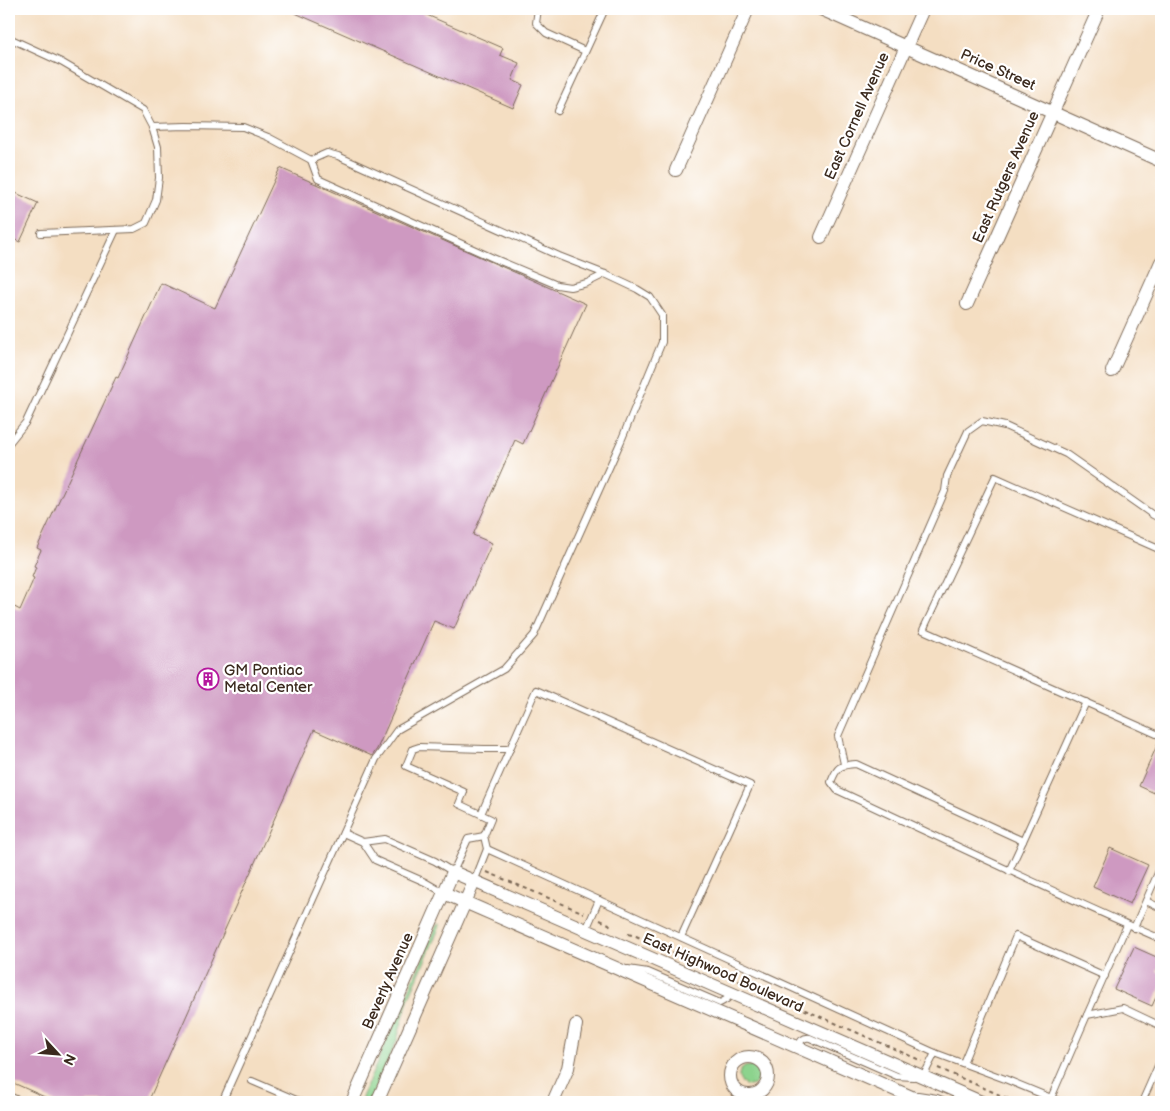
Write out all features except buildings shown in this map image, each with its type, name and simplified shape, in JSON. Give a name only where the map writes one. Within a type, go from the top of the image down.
[{"type":"street","points":[[676,170],[748,9]]},
{"type":"street","name":"Price Street","points":[[821,9],[1161,161]]},
{"type":"street","name":"East Cornell Avenue","points":[[821,237],[923,9]]},
{"type":"street","name":"East Rutgers Avenue","points":[[967,304],[1099,9]]},
{"type":"street","points":[[1112,371],[1161,262]]},
{"type":"street","name":"East Highwood Boulevard","points":[[453,872],[981,1102]]},
{"type":"street","name":"Beverly Avenue","points":[[352,1102],[453,872]]},
{"type":"street","points":[[377,1102],[474,882]]},
{"type":"street","points":[[444,893],[923,1102]]},
{"type":"street","points":[[553,1102],[568,1068],[576,1025]]},
{"type":"lane","points":[[538,9],[536,23],[546,33],[585,52]]},
{"type":"lane","points":[[558,111],[604,9]]},
{"type":"lane","points":[[9,38],[61,62],[142,110],[152,127],[158,147],[159,178],[156,200],[146,223],[134,229],[41,233]]},
{"type":"lane","points":[[152,127],[243,127],[268,137],[311,160],[318,178],[493,258],[557,285],[570,287],[587,283],[605,274]]},
{"type":"lane","points":[[222,1102],[376,759],[397,730],[504,669],[534,635],[621,441],[662,342],[662,315],[650,297],[637,289],[559,256],[338,156],[327,154],[311,160]]},
{"type":"lane","points":[[9,443],[26,422],[116,230]]},
{"type":"lane","points":[[844,764],[838,736],[945,491],[948,476],[968,431],[982,422],[1005,426],[1066,454],[1161,519]]},
{"type":"lane","points":[[1161,550],[994,477],[923,630],[1161,736]]},
{"type":"lane","points":[[481,814],[536,690],[750,785],[681,937]]},
{"type":"lane","points":[[1010,870],[1086,702]]},
{"type":"lane","points":[[474,882],[487,849],[484,836],[491,819],[459,804],[464,792],[406,766],[413,749],[419,746],[510,749]]},
{"type":"lane","points":[[1023,841],[856,764],[844,764],[836,770],[831,782],[837,790],[1161,940]]},
{"type":"lane","points":[[343,833],[363,842],[386,839],[435,861],[453,872],[468,839],[484,836]]},
{"type":"lane","points":[[363,842],[375,860],[426,882],[444,893]]},
{"type":"lane","points":[[487,849],[935,1053],[1061,1102]]},
{"type":"lane","points":[[1051,1098],[1105,976],[1146,901],[1161,866]]},
{"type":"lane","points":[[586,930],[599,900]]},
{"type":"lane","points":[[1146,901],[1161,908]]},
{"type":"lane","points":[[963,1063],[1016,936],[1105,976]]},
{"type":"lane","points":[[610,966],[648,972],[720,1002],[727,999],[730,993]]},
{"type":"lane","points":[[1087,1015],[1123,1008],[1161,1026]]},
{"type":"lane","points":[[798,1048],[802,1040],[810,1038],[896,1076],[924,1078],[935,1053]]},
{"type":"lane","points":[[1142,1102],[1161,1059]]},
{"type":"lane","points":[[252,1081],[301,1102]]},
{"type":"lane","points":[[902,1093],[937,1098],[948,1102]]},
{"type":"lane","points":[[9,1096],[22,1102]]},
{"type":"path","points":[[479,869],[609,924],[618,931]]},
{"type":"path","points":[[623,933],[636,936],[1016,1102]]},
{"type":"green space","points":[[439,924],[440,926],[408,1000],[397,1040],[368,1102],[362,1099],[362,1097]]},
{"type":"green space","points":[[749,1066],[756,1069],[759,1076],[756,1083],[749,1086],[742,1083],[739,1076],[742,1069]]},
{"type":"place","name":"GM Pontiac Metal Center","points":[[208,679]]}]
